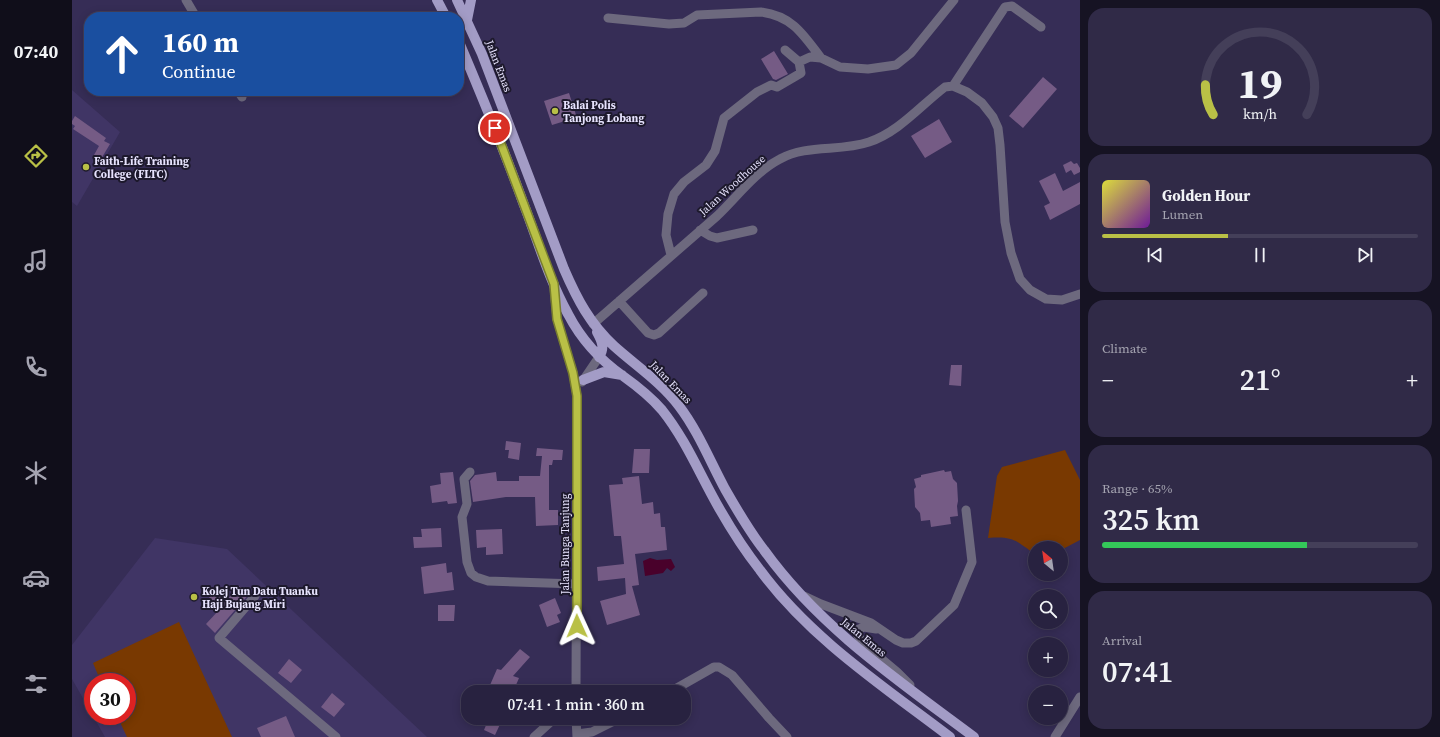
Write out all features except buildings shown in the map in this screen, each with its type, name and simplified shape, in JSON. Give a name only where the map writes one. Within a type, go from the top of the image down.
[{"type":"main road","points":[[437,0],[443,12]]},
{"type":"main road","name":"Jalan Emas","points":[[457,0],[463,12]]},
{"type":"main road","points":[[467,20],[471,0]]},
{"type":"main road","name":"Jalan Emas","points":[[464,14],[482,54],[564,269],[577,299],[593,324],[613,345],[653,379],[678,404],[750,531],[781,573],[801,595],[829,624],[862,652],[974,737]]},
{"type":"main road","points":[[464,54],[495,128],[554,284],[568,314],[583,339],[599,357],[636,384],[648,395],[672,424],[682,439],[719,508],[744,548],[761,572],[790,606],[822,638],[865,673],[950,737]]},
{"type":"main road","points":[[593,324],[602,342],[602,352],[599,357]]},
{"type":"main road","points":[[583,380],[604,372],[622,375]]},
{"type":"street","points":[[186,0],[193,12]]},
{"type":"street","points":[[799,62],[810,57],[821,58],[840,67],[868,69],[896,65],[910,53],[954,0]]},
{"type":"street","points":[[1041,27],[1012,6],[1011,3],[1005,7],[953,86],[967,92],[982,103],[993,117],[998,128],[1005,222],[1011,253],[1020,279],[1030,290],[1046,299],[1062,300],[1080,294]]},
{"type":"street","points":[[608,18],[669,24],[684,23],[696,15],[761,12],[771,13],[786,19],[802,31],[821,58]]},
{"type":"street","points":[[671,255],[666,235],[668,214],[674,194],[684,182],[706,165],[715,151],[724,118],[757,92],[771,85],[777,87],[801,73],[799,62],[785,50]]},
{"type":"street","name":"Jalan Woodhouse","points":[[593,324],[700,230],[768,166],[794,152],[856,146],[869,142],[896,128],[945,87],[953,86]]},
{"type":"street","points":[[700,230],[717,238],[753,230]]},
{"type":"street","points":[[554,284],[557,319],[573,373],[577,396]]},
{"type":"street","points":[[619,301],[648,332],[654,334],[659,333],[703,293]]},
{"type":"street","points":[[577,396],[583,380],[599,357]]},
{"type":"street","name":"Jalan Bunga Tanjung","points":[[576,685],[577,396]]},
{"type":"street","points":[[470,472],[464,478],[467,504],[462,517],[467,562],[471,573],[476,577],[488,581],[576,584]]},
{"type":"street","points":[[801,595],[871,623],[903,643],[910,643],[919,640],[954,605],[972,562],[966,510]]},
{"type":"street","points":[[255,596],[219,638],[336,737]]},
{"type":"street","points":[[879,629],[864,627],[857,630],[857,632],[858,636],[866,646],[928,703]]},
{"type":"street","points":[[682,685],[714,667],[719,668],[732,675],[787,737]]},
{"type":"street","points":[[1055,737],[1079,701]]},
{"type":"street","points":[[534,737],[547,725]]},
{"type":"street","points":[[576,725],[577,736],[592,732],[606,725]]},
{"type":"shaded area","name":"Faith-Life Training College (FLTC)","points":[[72,90],[120,132],[77,206],[72,202]]},
{"type":"shaded area","points":[[1065,450],[1080,480],[1080,540],[1068,546],[1068,541],[1028,541],[1028,549],[1009,538],[988,538],[997,476],[1002,467]]},
{"type":"shaded area","name":"Kolej Tun Datu Tuanku Haji Bujang Miri","points":[[155,538],[227,549],[427,737],[105,737],[98,725],[136,725],[136,673],[84,673],[84,700],[72,679],[72,645]]},
{"type":"shaded area","points":[[650,558],[657,560],[671,559],[675,567],[671,571],[667,568],[663,573],[645,576],[643,561]]},
{"type":"shaded area","points":[[179,622],[232,737],[127,737],[121,725],[136,725],[136,673],[97,673],[93,663]]},
{"type":"place","name":"Balai Polis Tanjong Lobang","points":[[555,111]]},
{"type":"place","name":"Faith-Life Training College (FLTC)","points":[[86,167]]},
{"type":"place","name":"Kolej Tun Datu Tuanku Haji Bujang Miri","points":[[194,597]]},
{"type":"route","points":[[495,128],[554,284],[557,319],[573,373],[577,396],[577,626]]}]
